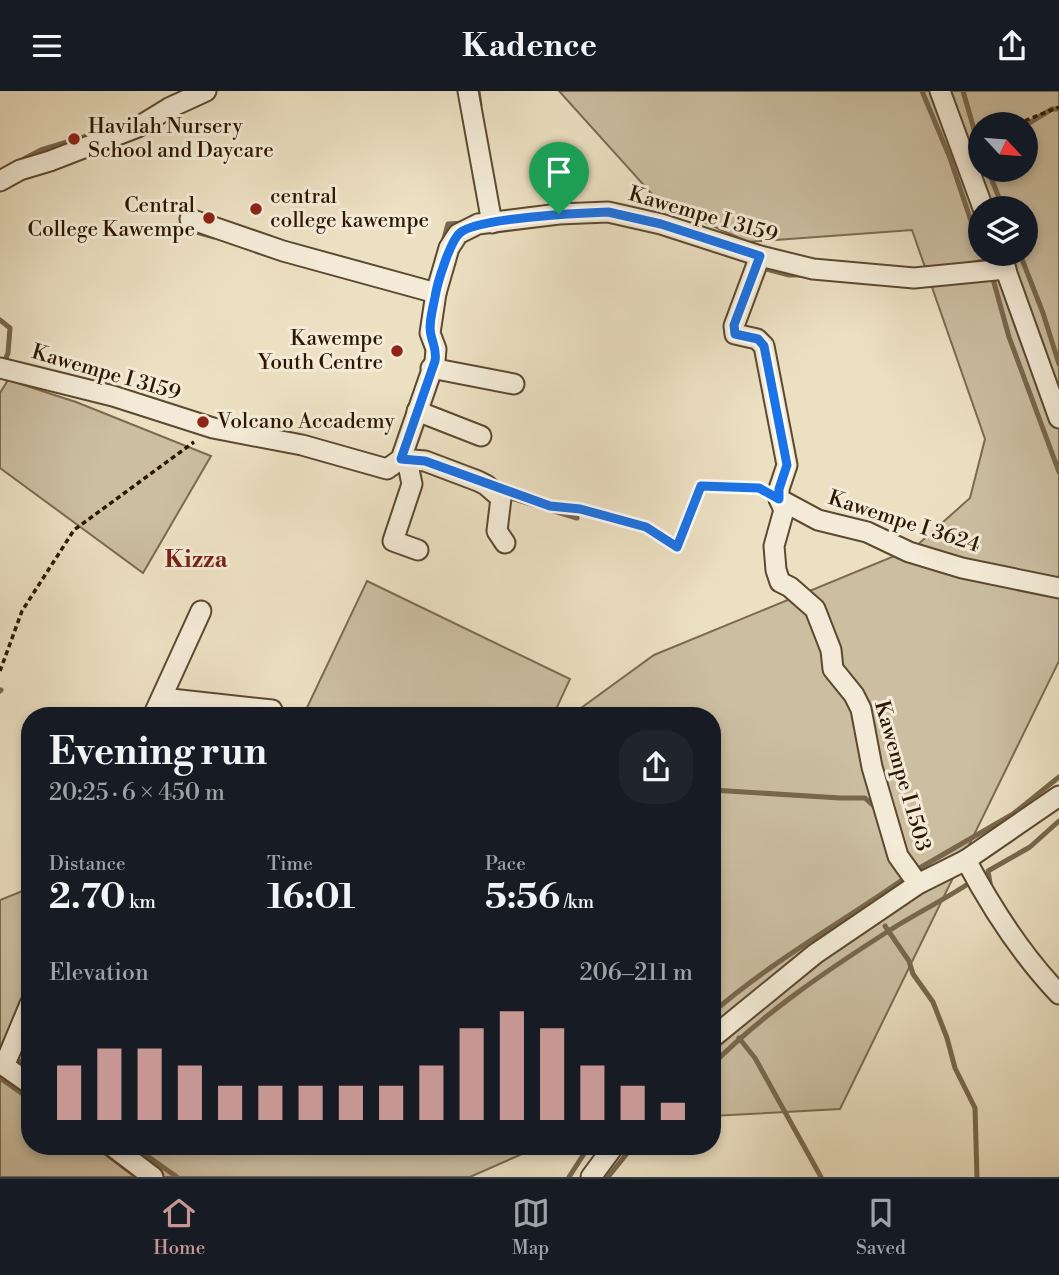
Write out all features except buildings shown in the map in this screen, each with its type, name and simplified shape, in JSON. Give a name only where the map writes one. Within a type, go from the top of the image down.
[{"type":"street","points":[[0,181],[20,170],[138,127],[206,91]]},
{"type":"street","points":[[468,91],[492,223]]},
{"type":"street","points":[[940,91],[979,196]]},
{"type":"street","name":"Kawempe I 3159","points":[[0,367],[113,396],[213,428],[302,445],[387,469],[404,460],[436,354],[430,333],[436,293],[449,248],[458,234],[478,224],[559,214],[608,212],[661,224],[760,256],[813,269],[914,278],[977,266]]},
{"type":"street","points":[[190,219],[283,251],[436,293]]},
{"type":"street","name":"Kawempe I 1503","points":[[760,256],[734,325],[735,334],[758,339],[764,346],[787,465],[779,489],[783,510],[774,546],[776,570],[780,582],[790,587],[815,609],[831,650],[833,669],[855,695],[861,709],[872,767],[898,856],[918,884]]},
{"type":"street","points":[[1005,266],[1057,407]]},
{"type":"street","points":[[432,368],[514,384]]},
{"type":"street","points":[[417,411],[481,436]]},
{"type":"street","points":[[418,550],[393,541],[412,484],[404,460],[425,461],[486,485],[501,498],[497,531],[505,543]]},
{"type":"street","name":"Kawempe I 3624","points":[[779,499],[818,520],[867,532],[909,552],[962,568],[1059,588]]},
{"type":"street","points":[[157,707],[201,611]]},
{"type":"street","points":[[721,1031],[815,954],[918,884],[966,860],[1059,796]]},
{"type":"street","points":[[966,860],[987,901],[1006,925],[1018,947],[1059,994]]},
{"type":"street","points":[[21,1023],[2,1063],[21,1077]]},
{"type":"street","points":[[124,1155],[153,1177]]},
{"type":"street","points":[[591,1177],[607,1155]]},
{"type":"path","points":[[1038,116],[1059,107]]},
{"type":"path","points":[[0,671],[22,611],[74,530],[213,428]]},
{"type":"path","points":[[486,485],[550,506],[580,509],[646,527],[677,547],[701,486],[759,488],[779,499]]},
{"type":"shaded area","points":[[559,91],[1059,91],[1059,661],[840,1109],[721,1116],[721,707],[582,707],[654,655],[914,548],[970,498],[985,439],[912,230],[748,242],[659,202]]},
{"type":"shaded area","points":[[8,380],[76,402],[211,456],[143,573],[0,468],[0,393]]},
{"type":"shaded area","points":[[367,581],[570,679],[557,707],[307,707]]},
{"type":"shaded area","points":[[21,892],[21,1155],[520,1155],[470,1177],[0,1177],[0,900]]},
{"type":"waterway","points":[[478,91],[480,105]]},
{"type":"waterway","points":[[922,91],[950,158],[968,212]]},
{"type":"waterway","points":[[963,91],[969,112]]},
{"type":"waterway","points":[[1038,118],[1052,109],[1059,109]]},
{"type":"waterway","points":[[18,162],[41,150],[100,132]]},
{"type":"waterway","points":[[993,182],[998,196]]},
{"type":"waterway","points":[[442,246],[448,224],[464,223]]},
{"type":"waterway","points":[[193,231],[214,237]]},
{"type":"waterway","points":[[1025,266],[1059,364]]},
{"type":"waterway","points":[[762,268],[789,275],[804,275]]},
{"type":"waterway","points":[[988,279],[993,279],[1009,337],[1059,472]]},
{"type":"waterway","points":[[0,320],[10,328],[8,353],[4,363]]},
{"type":"waterway","points":[[504,496],[577,518]]},
{"type":"waterway","points":[[916,867],[918,869],[1013,814],[1059,777]]},
{"type":"waterway","points":[[721,791],[865,798],[877,809]]},
{"type":"waterway","points":[[991,889],[988,871],[1030,847],[1059,821]]},
{"type":"waterway","points":[[721,1006],[758,976],[905,878],[904,876]]},
{"type":"waterway","points":[[721,1056],[774,1010],[841,962],[971,882],[973,886]]},
{"type":"waterway","points":[[885,926],[933,1002],[955,1068],[975,1108],[977,1177]]},
{"type":"waterway","points":[[739,1038],[755,1058],[821,1177]]},
{"type":"waterway","points":[[0,1048],[21,1062]]},
{"type":"waterway","points":[[0,1078],[21,1093]]},
{"type":"waterway","points":[[108,1155],[137,1177]]},
{"type":"waterway","points":[[146,1155],[177,1177]]},
{"type":"waterway","points":[[569,1177],[583,1155]]},
{"type":"waterway","points":[[608,1177],[626,1155]]},
{"type":"place","name":"Havilah Nursery School and Daycare","points":[[74,139]]},
{"type":"place","name":"central college kawempe","points":[[256,209]]},
{"type":"place","name":"Central College Kawempe","points":[[209,218]]},
{"type":"place","name":"Kawempe Youth Centre","points":[[397,351]]},
{"type":"place","name":"Volcano Accademy","points":[[203,422]]},
{"type":"district","name":"Kizza","points":[[196,560]]},
{"type":"route","points":[[608,212],[661,224],[760,256],[734,325],[735,334],[758,339],[764,346],[787,465],[779,489],[779,499],[759,488],[701,486],[677,547],[646,527],[580,509],[550,506],[425,461],[401,459],[435,361],[435,342],[430,333],[436,293],[449,248],[458,234],[478,224],[559,214],[608,212]]}]
